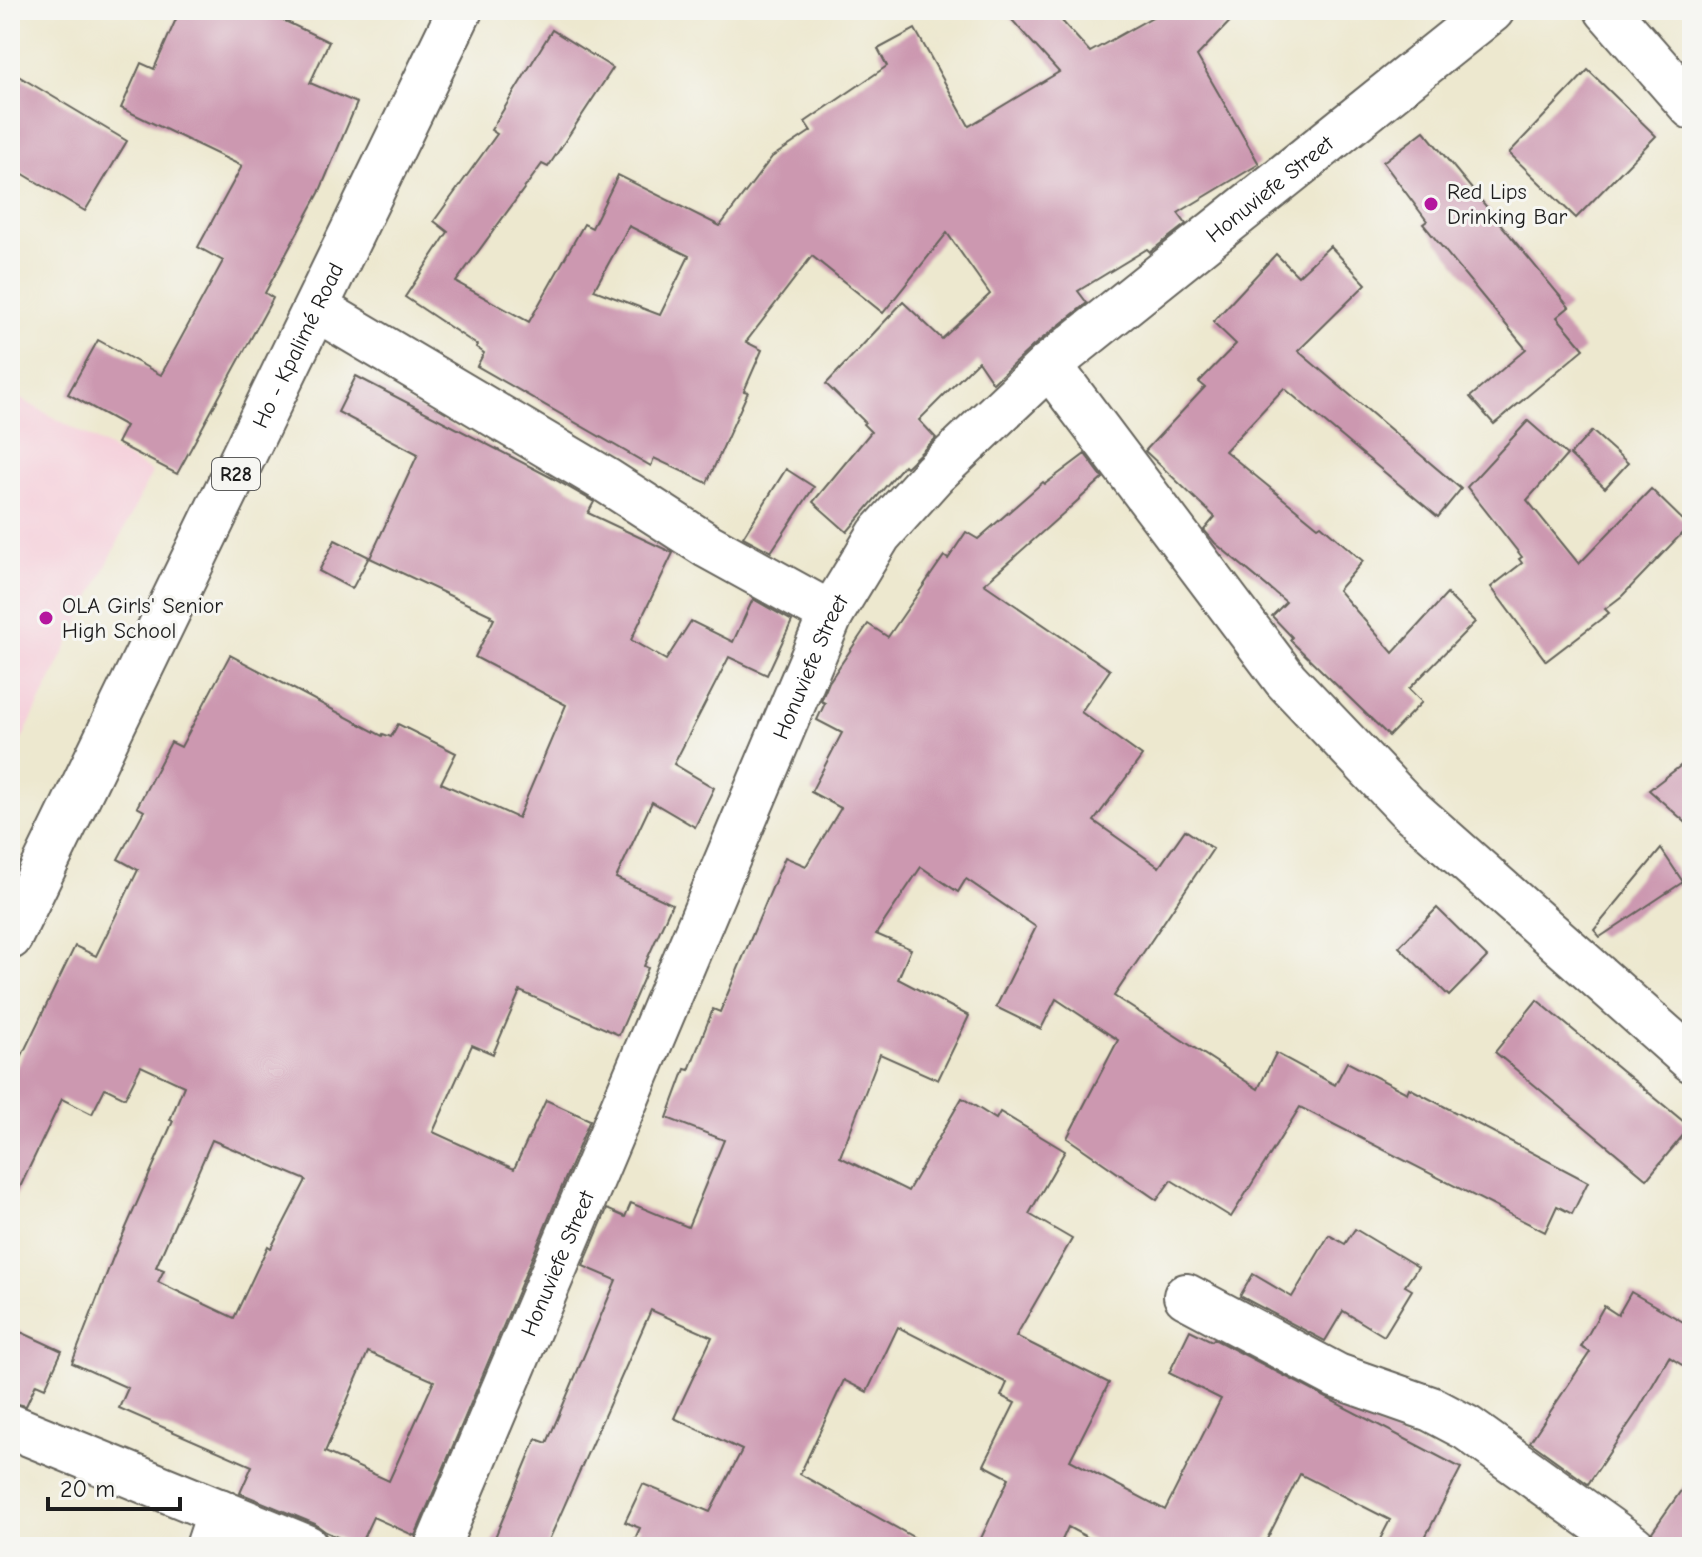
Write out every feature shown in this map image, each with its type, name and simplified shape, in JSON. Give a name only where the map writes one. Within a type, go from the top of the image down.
[{"type":"street","name":"Ho - Kpalimé Road","points":[[10,937],[460,10]]},
{"type":"street","points":[[1607,10],[1692,107]]},
{"type":"street","name":"Honuviefe Street","points":[[437,1547],[831,614],[888,525],[934,474],[1049,365],[1481,13]]},
{"type":"street","points":[[317,309],[607,481],[708,546],[831,614]]},
{"type":"street","points":[[1049,365],[1286,680],[1407,807],[1692,1060]]},
{"type":"street","points":[[1186,1296],[1337,1376],[1431,1409],[1467,1428],[1633,1547]]},
{"type":"street","points":[[10,1426],[214,1529],[306,1547]]},
{"type":"shaded area","name":"OLA Girls' Senior High School","points":[[10,393],[152,472],[10,764]]},
{"type":"building","points":[[180,10],[262,10],[329,42],[310,83],[357,103],[319,193],[265,293],[273,298],[177,474],[117,443],[126,426],[68,394],[98,340],[161,375],[223,261],[198,247],[242,166],[121,108],[141,63],[154,69]]},
{"type":"building","points":[[1003,10],[1052,10],[1090,52],[1165,10],[1241,10],[1197,56],[1259,164],[1178,213],[1186,224],[1150,252],[1147,249],[1078,291],[1087,303],[993,383],[978,361],[919,420],[936,438],[906,467],[904,465],[847,532],[813,502],[871,432],[863,424],[865,422],[826,384],[903,302],[942,339],[990,294],[947,233],[883,313],[812,256],[746,342],[762,350],[744,391],[748,392],[707,483],[654,458],[651,466],[477,366],[484,353],[477,345],[405,297],[448,232],[434,221],[497,134],[491,130],[552,30],[613,68],[548,167],[542,164],[456,282],[529,322],[584,224],[592,228],[618,175],[720,226],[772,157],[811,131],[805,122],[887,66],[878,49],[915,29],[969,126],[1059,72]],"holes":[[[629,226],[689,256],[660,315],[594,290]]]},
{"type":"building","points":[[1588,70],[1656,136],[1576,218],[1509,153]]},
{"type":"building","points":[[10,71],[127,141],[85,211],[10,166]]},
{"type":"building","points":[[1424,131],[1569,307],[1557,317],[1584,349],[1494,424],[1470,397],[1526,349],[1423,224],[1427,221],[1383,162]]},
{"type":"building","points":[[1330,246],[1366,284],[1298,351],[1461,489],[1438,517],[1284,388],[1225,451],[1363,561],[1338,590],[1393,653],[1447,594],[1475,622],[1409,689],[1422,702],[1389,736],[1290,640],[1292,637],[1272,616],[1286,602],[1215,543],[1204,530],[1215,517],[1145,451],[1205,387],[1199,382],[1236,344],[1213,322],[1276,254],[1298,276]]},
{"type":"building","points":[[356,376],[554,479],[594,502],[588,513],[673,553],[631,640],[666,660],[691,621],[733,642],[753,599],[792,621],[767,675],[729,657],[674,764],[714,788],[695,827],[652,802],[616,878],[672,904],[644,966],[648,968],[619,1035],[520,991],[493,1054],[472,1045],[433,1132],[514,1169],[546,1100],[590,1120],[415,1536],[373,1517],[359,1547],[315,1524],[240,1493],[252,1466],[119,1408],[128,1388],[72,1363],[114,1255],[173,1121],[170,1120],[184,1086],[141,1066],[125,1098],[105,1088],[92,1114],[62,1099],[10,1208],[10,1080],[75,946],[96,956],[138,870],[118,859],[144,811],[137,807],[171,742],[181,747],[230,655],[382,736],[391,737],[398,724],[456,753],[441,783],[518,818],[566,705],[475,657],[494,619],[491,615],[370,558],[418,454],[338,412]],"holes":[[[212,1140],[306,1180],[271,1248],[268,1246],[234,1318],[158,1282],[164,1270],[156,1267]],[[368,1352],[434,1381],[389,1481],[325,1452]]]},
{"type":"building","points":[[1528,421],[1567,455],[1527,500],[1579,564],[1651,489],[1689,526],[1622,596],[1605,609],[1609,613],[1546,661],[1491,587],[1522,563],[1519,559],[1522,557],[1467,487]]},
{"type":"building","points":[[1592,431],[1628,463],[1605,488],[1570,455]]},
{"type":"building","points":[[1085,454],[1103,478],[984,584],[1110,670],[1081,712],[1142,756],[1094,821],[1159,867],[1185,830],[1213,849],[1114,996],[1258,1089],[1276,1053],[1335,1085],[1347,1062],[1407,1093],[1409,1088],[1588,1182],[1572,1214],[1557,1206],[1545,1232],[1300,1107],[1231,1217],[1171,1180],[1157,1200],[1067,1138],[1118,1040],[1056,999],[1041,1029],[996,1007],[1036,927],[966,879],[958,892],[921,867],[876,934],[911,949],[898,979],[969,1016],[938,1080],[880,1054],[840,1157],[908,1191],[962,1098],[996,1119],[1000,1112],[1065,1151],[1029,1214],[1072,1239],[1016,1336],[1109,1383],[1070,1460],[1165,1510],[1221,1399],[1169,1373],[1190,1330],[1212,1341],[1214,1339],[1461,1468],[1420,1547],[1376,1547],[1390,1520],[1300,1474],[1263,1547],[1105,1547],[1068,1527],[1059,1547],[977,1547],[1009,1478],[984,1465],[1015,1403],[1001,1396],[1007,1383],[898,1327],[867,1392],[844,1380],[800,1474],[931,1547],[631,1547],[640,1528],[625,1522],[643,1484],[710,1512],[742,1450],[674,1418],[712,1337],[651,1310],[546,1547],[491,1547],[536,1439],[547,1443],[616,1280],[583,1266],[607,1209],[625,1217],[631,1203],[688,1227],[724,1140],[667,1118],[685,1069],[689,1070],[713,1009],[720,1012],[785,857],[806,866],[841,808],[811,792],[842,733],[817,720],[825,703],[821,701],[829,682],[868,624],[888,637],[944,556],[948,559],[966,532],[978,539],[1043,482],[1045,484]]},
{"type":"building","points":[[786,469],[814,487],[771,552],[743,537]]},
{"type":"building","points":[[335,540],[369,557],[352,589],[319,571]]},
{"type":"building","points":[[1692,757],[1692,828],[1649,790]]},
{"type":"building","points":[[1661,849],[1683,882],[1600,937],[1594,930]]},
{"type":"building","points":[[1437,908],[1487,957],[1449,996],[1399,947]]},
{"type":"building","points":[[1537,1000],[1690,1127],[1647,1179],[1495,1052]]},
{"type":"building","points":[[1355,1229],[1418,1267],[1405,1286],[1412,1290],[1384,1336],[1343,1311],[1325,1341],[1240,1296],[1253,1274],[1292,1297],[1329,1235],[1345,1244]]},
{"type":"building","points":[[1631,1292],[1692,1327],[1692,1371],[1669,1357],[1637,1412],[1588,1484],[1530,1442],[1590,1352],[1581,1347],[1604,1306],[1618,1315]]},
{"type":"building","points":[[10,1327],[62,1351],[45,1388],[36,1384],[26,1406],[10,1402]]},
{"type":"building","points":[[1692,1475],[1692,1547],[1658,1547],[1652,1532]]},
{"type":"place","name":"Red Lips Drinking Bar","points":[[1431,204]]},
{"type":"place","name":"OLA Girls' Senior High School","points":[[46,618]]}]
